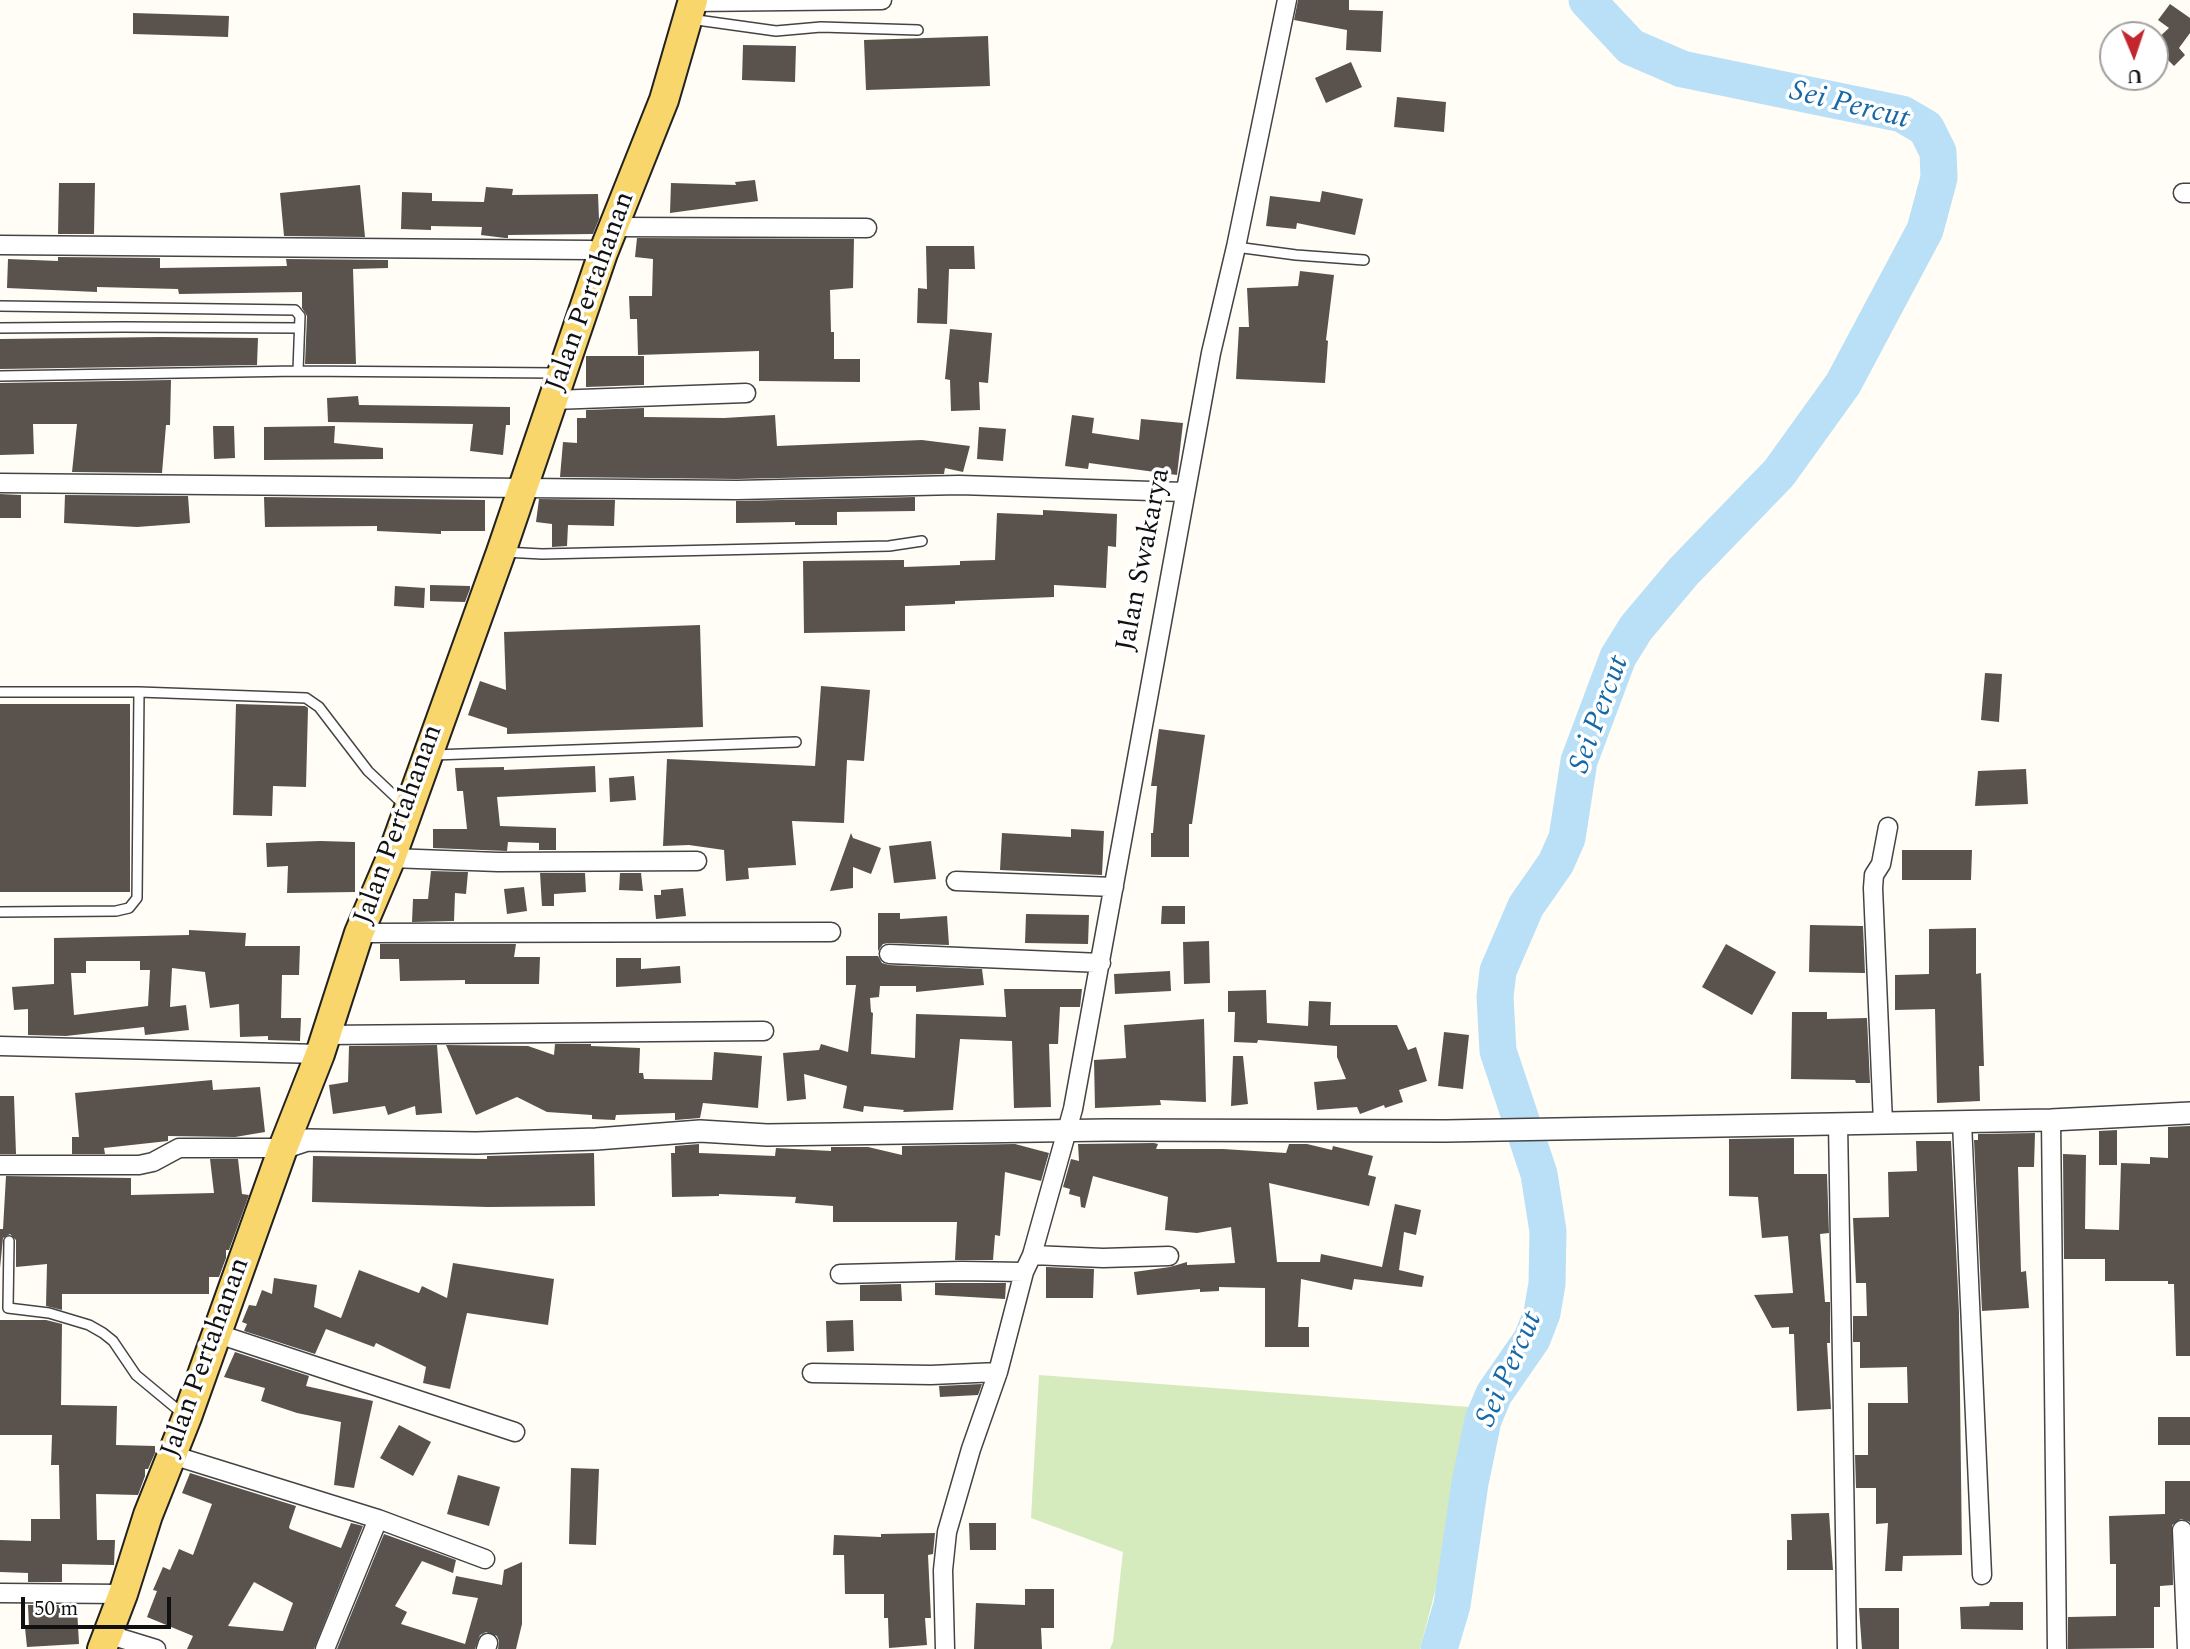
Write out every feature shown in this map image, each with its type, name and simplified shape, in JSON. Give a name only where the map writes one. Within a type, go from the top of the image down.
[{"type":"main road","name":"Jalan Pertahanan","points":[[105,1642],[148,1515],[187,1418],[322,1044],[359,933],[391,858],[501,552],[603,253],[664,100],[689,5]]},
{"type":"street","points":[[689,5],[882,0]]},
{"type":"street","name":"Jalan Swakarya","points":[[945,1649],[943,1570],[947,1532],[971,1448],[998,1372],[1024,1272],[1032,1255],[1067,1131],[1080,1076],[1184,492],[1287,0]]},
{"type":"street","points":[[615,227],[867,228]]},
{"type":"street","points":[[0,245],[590,250],[603,253]]},
{"type":"street","points":[[553,400],[747,393]]},
{"type":"street","points":[[0,483],[737,490],[959,485],[1184,492]]},
{"type":"street","points":[[1884,1123],[1873,888],[1874,875],[1881,864],[1888,827]]},
{"type":"street","points":[[391,858],[498,862],[697,861]]},
{"type":"street","points":[[956,881],[1114,887]]},
{"type":"street","points":[[359,933],[831,932]]},
{"type":"street","points":[[889,954],[1101,963]]},
{"type":"street","points":[[0,1046],[322,1044],[764,1031]]},
{"type":"street","points":[[0,1165],[139,1165],[153,1162],[179,1148],[283,1148],[307,1140],[477,1143],[700,1132],[767,1135],[1630,1128],[2051,1120],[2190,1113]]},
{"type":"street","points":[[2051,1120],[2057,1649]]},
{"type":"street","points":[[1838,1122],[1847,1649]]},
{"type":"street","points":[[1962,1122],[1982,1575]]},
{"type":"street","points":[[1032,1255],[1103,1258],[1169,1256]]},
{"type":"street","points":[[840,1274],[1024,1272]]},
{"type":"street","points":[[218,1334],[516,1432]]},
{"type":"street","points":[[812,1373],[930,1375],[998,1372]]},
{"type":"street","points":[[172,1455],[378,1519],[485,1559]]},
{"type":"street","points":[[325,1649],[378,1519]]},
{"type":"street","points":[[2182,1530],[2187,1649]]},
{"type":"street","points":[[0,1592],[123,1594]]},
{"type":"street","points":[[105,1642],[156,1649]]},
{"type":"lane","points":[[689,5],[776,31],[821,27],[918,30]]},
{"type":"lane","points":[[1236,247],[1364,260]]},
{"type":"lane","points":[[0,306],[295,310],[299,316],[298,371]]},
{"type":"lane","points":[[0,328],[299,328]]},
{"type":"lane","points":[[0,376],[298,371],[562,374]]},
{"type":"lane","points":[[501,552],[541,554],[889,546],[922,541]]},
{"type":"lane","points":[[0,692],[139,692],[306,698],[319,707],[368,771],[408,808]]},
{"type":"lane","points":[[0,912],[116,911],[130,908],[138,898],[139,692]]},
{"type":"lane","points":[[427,755],[796,743]]},
{"type":"lane","points":[[9,1241],[4,1308],[49,1313],[89,1325],[113,1341],[136,1375],[187,1418]]},
{"type":"green space","points":[[1039,1375],[1483,1408],[1420,1649],[1110,1649],[1123,1552],[1031,1518]]},
{"type":"building","points":[[1298,0],[1349,0],[1349,10],[1383,11],[1381,52],[1346,50],[1347,30],[1294,20]]},
{"type":"building","points":[[2170,4],[2190,18],[2190,33],[2179,48],[2185,55],[2174,66],[2169,61],[2169,21],[2158,20]]},
{"type":"building","points":[[133,13],[229,16],[228,37],[133,34]]},
{"type":"building","points":[[988,36],[990,86],[866,90],[864,40]]},
{"type":"building","points":[[743,45],[796,46],[795,82],[742,80]]},
{"type":"building","points":[[1351,62],[1362,87],[1326,103],[1315,78]]},
{"type":"building","points":[[1397,97],[1446,102],[1444,132],[1394,127]]},
{"type":"building","points":[[755,180],[758,201],[670,213],[671,183],[736,185],[735,182]]},
{"type":"building","points":[[59,183],[95,183],[94,234],[58,234]]},
{"type":"building","points":[[360,185],[365,237],[284,236],[280,193]]},
{"type":"building","points":[[486,187],[513,189],[512,195],[598,194],[599,219],[593,234],[508,235],[508,238],[505,238],[481,235],[482,227],[431,226],[431,230],[401,229],[402,192],[432,193],[432,201],[484,202]]},
{"type":"building","points":[[1322,191],[1363,199],[1355,235],[1297,223],[1296,229],[1266,226],[1270,196],[1320,202]]},
{"type":"building","points":[[637,238],[854,239],[853,288],[830,290],[831,332],[834,332],[834,359],[860,359],[860,382],[759,381],[759,351],[638,355],[637,319],[630,319],[629,296],[652,296],[653,259],[635,257]]},
{"type":"building","points":[[926,246],[974,246],[975,269],[949,269],[947,324],[917,323],[918,288],[927,289]]},
{"type":"building","points":[[58,257],[160,258],[160,268],[287,266],[286,259],[388,260],[388,268],[353,269],[356,364],[305,364],[307,316],[302,308],[302,292],[179,294],[178,289],[97,287],[97,292],[7,288],[8,259],[58,261]]},
{"type":"building","points":[[1300,271],[1334,275],[1326,340],[1325,383],[1236,379],[1239,327],[1249,327],[1247,288],[1298,286]]},
{"type":"building","points":[[950,329],[992,333],[988,383],[979,382],[980,410],[951,411],[950,380],[945,379]]},
{"type":"building","points":[[258,338],[257,365],[0,369],[0,339]]},
{"type":"building","points":[[586,356],[644,356],[644,385],[586,387]]},
{"type":"building","points":[[171,380],[170,425],[166,425],[162,473],[72,472],[77,424],[33,424],[34,454],[0,455],[0,383]]},
{"type":"building","points":[[358,396],[359,405],[510,407],[510,425],[506,425],[503,455],[470,451],[473,424],[328,422],[327,398]]},
{"type":"building","points":[[644,408],[644,417],[724,418],[775,415],[777,446],[922,440],[970,446],[963,472],[945,468],[944,474],[737,479],[560,477],[563,442],[577,443],[577,418],[586,418],[586,410]]},
{"type":"building","points":[[1072,415],[1094,418],[1092,433],[1139,440],[1141,419],[1183,423],[1177,475],[1089,463],[1088,469],[1065,466]]},
{"type":"building","points":[[213,426],[234,426],[235,458],[214,459]]},
{"type":"building","points":[[335,426],[334,443],[383,448],[383,459],[264,460],[264,427]]},
{"type":"building","points":[[979,427],[1006,429],[1003,461],[977,459]]},
{"type":"building","points":[[0,494],[21,495],[21,518],[0,518]]},
{"type":"building","points":[[65,495],[188,496],[190,523],[137,527],[64,523]]},
{"type":"building","points":[[264,497],[485,500],[485,531],[441,531],[441,534],[377,531],[377,526],[265,527]]},
{"type":"building","points":[[915,497],[915,511],[837,512],[837,525],[795,525],[795,522],[736,523],[736,501]]},
{"type":"building","points":[[539,499],[615,500],[614,526],[568,525],[567,546],[552,547],[552,524],[536,522]]},
{"type":"building","points":[[1043,510],[1117,514],[1116,547],[1108,546],[1106,588],[1054,585],[1054,597],[905,606],[905,631],[804,633],[803,561],[904,560],[904,567],[960,565],[960,561],[995,560],[997,513],[1043,515]]},
{"type":"building","points":[[430,585],[470,586],[470,589],[465,602],[430,601]]},
{"type":"building","points":[[395,586],[425,588],[424,608],[394,606]]},
{"type":"building","points":[[700,625],[703,727],[507,734],[507,728],[468,715],[480,681],[506,690],[504,632]]},
{"type":"building","points":[[1985,673],[2002,674],[1999,722],[1981,720]]},
{"type":"building","points":[[821,686],[870,690],[864,761],[847,760],[844,823],[792,821],[796,865],[748,868],[749,879],[726,881],[724,850],[689,845],[663,846],[667,759],[815,766]]},
{"type":"building","points":[[0,704],[130,704],[130,892],[0,892]]},
{"type":"building","points":[[236,704],[308,708],[306,787],[273,786],[272,816],[233,815]]},
{"type":"building","points":[[1159,729],[1205,735],[1192,824],[1189,824],[1189,857],[1151,857],[1157,786],[1151,786]]},
{"type":"building","points":[[595,766],[596,792],[497,797],[500,826],[556,828],[556,850],[539,850],[539,843],[508,842],[507,851],[433,848],[433,829],[467,829],[463,791],[457,791],[455,768],[504,767],[504,770]]},
{"type":"building","points":[[2026,769],[2028,804],[1975,806],[1978,771]]},
{"type":"building","points":[[634,776],[636,800],[610,802],[609,778]]},
{"type":"building","points":[[1071,829],[1104,831],[1102,875],[1000,870],[1002,833],[1071,837]]},
{"type":"building","points":[[851,833],[853,838],[881,848],[871,874],[853,867],[853,888],[830,891]]},
{"type":"building","points":[[931,841],[936,879],[894,883],[889,846]]},
{"type":"building","points":[[355,842],[355,892],[287,893],[288,866],[267,867],[266,843]]},
{"type":"building","points":[[1902,850],[1972,850],[1971,880],[1902,880]]},
{"type":"building","points":[[431,871],[468,872],[466,894],[455,893],[454,921],[412,922],[413,899],[428,899]]},
{"type":"building","points":[[540,873],[585,873],[586,892],[554,894],[554,906],[542,906]]},
{"type":"building","points":[[620,873],[641,873],[643,891],[619,890]]},
{"type":"building","points":[[524,887],[527,911],[507,914],[504,889]]},
{"type":"building","points":[[683,888],[686,916],[656,919],[654,895],[661,895],[661,890]]},
{"type":"building","points":[[1162,906],[1185,906],[1185,924],[1161,924]]},
{"type":"building","points":[[878,913],[900,913],[900,919],[947,916],[949,945],[889,943],[883,944],[878,951]]},
{"type":"building","points":[[1026,914],[1089,915],[1088,944],[1025,943]]},
{"type":"building","points":[[1810,925],[1863,926],[1865,973],[1809,972]]},
{"type":"building","points":[[1976,928],[1976,974],[1981,973],[1984,1066],[1979,1066],[1980,1101],[1937,1103],[1935,1009],[1895,1010],[1895,975],[1929,974],[1929,929]]},
{"type":"building","points":[[189,930],[246,933],[245,946],[300,946],[299,975],[282,975],[281,1018],[301,1018],[300,1041],[268,1040],[268,1036],[240,1037],[239,1004],[210,1008],[205,972],[172,968],[170,1007],[186,1005],[189,1030],[145,1035],[144,1027],[66,1036],[28,1035],[28,1009],[14,1010],[12,987],[54,984],[54,938],[189,935]],"holes":[[[86,961],[140,961],[140,970],[150,970],[148,1006],[74,1015],[71,973],[86,973]]]},
{"type":"building","points":[[1209,941],[1210,983],[1184,984],[1183,942]]},
{"type":"building","points":[[380,944],[516,944],[514,957],[540,957],[539,984],[465,984],[465,980],[400,981],[399,959],[380,959]]},
{"type":"building","points":[[1726,944],[1776,972],[1752,1015],[1702,987]]},
{"type":"building","points":[[846,956],[878,956],[882,963],[889,965],[982,969],[984,985],[916,992],[916,986],[880,986],[879,997],[870,998],[873,1013],[871,1054],[915,1058],[916,1014],[1006,1017],[1004,989],[1082,989],[1080,1007],[1060,1007],[1058,1044],[1049,1044],[1051,1107],[1014,1108],[1012,1041],[960,1039],[953,1110],[903,1112],[904,1110],[864,1106],[863,1112],[843,1108],[847,1086],[804,1074],[806,1099],[787,1101],[783,1053],[819,1050],[821,1044],[848,1052],[856,985],[846,985]]},
{"type":"building","points":[[616,958],[641,958],[641,969],[680,966],[681,983],[616,987]]},
{"type":"building","points":[[1170,971],[1171,991],[1115,994],[1114,974]]},
{"type":"building","points":[[1266,990],[1267,1023],[1308,1026],[1309,1001],[1331,1002],[1330,1025],[1397,1025],[1408,1050],[1416,1047],[1427,1081],[1399,1090],[1403,1102],[1385,1108],[1384,1105],[1360,1114],[1357,1107],[1317,1110],[1314,1082],[1346,1079],[1337,1057],[1337,1046],[1258,1040],[1257,1043],[1234,1042],[1235,1012],[1228,1012],[1228,991]]},
{"type":"building","points":[[1792,1012],[1827,1012],[1827,1019],[1867,1018],[1870,1083],[1856,1083],[1855,1080],[1791,1079]]},
{"type":"building","points":[[1204,1019],[1206,1102],[1160,1100],[1161,1105],[1095,1108],[1094,1060],[1126,1058],[1124,1025]]},
{"type":"building","points":[[1444,1032],[1469,1035],[1463,1089],[1438,1086]]},
{"type":"building","points":[[555,1044],[640,1048],[639,1073],[643,1073],[644,1079],[712,1080],[714,1052],[762,1056],[758,1108],[703,1103],[700,1118],[675,1120],[675,1113],[616,1115],[615,1120],[592,1119],[592,1115],[547,1112],[517,1097],[476,1115],[446,1045],[528,1046],[554,1055]]},
{"type":"building","points":[[437,1045],[442,1113],[416,1115],[415,1106],[388,1115],[385,1106],[333,1114],[329,1085],[348,1082],[349,1046]]},
{"type":"building","points":[[1233,1056],[1243,1056],[1248,1104],[1231,1106]]},
{"type":"building","points":[[212,1080],[213,1090],[260,1087],[265,1132],[235,1137],[168,1136],[168,1141],[104,1148],[105,1154],[72,1154],[72,1137],[79,1137],[75,1093]]},
{"type":"building","points":[[0,1096],[14,1096],[16,1154],[0,1154]]},
{"type":"building","points":[[2190,1126],[2190,1356],[2176,1356],[2174,1284],[2168,1284],[2168,1281],[2105,1281],[2105,1259],[2064,1259],[2063,1154],[2086,1155],[2085,1229],[2119,1230],[2121,1163],[2150,1164],[2150,1157],[2168,1158],[2168,1127]]},
{"type":"building","points":[[2117,1130],[2117,1165],[2099,1165],[2099,1131]]},
{"type":"building","points":[[2035,1133],[2034,1167],[2018,1167],[2021,1272],[2026,1271],[2029,1308],[1982,1311],[1974,1140],[1978,1140],[1978,1134]]},
{"type":"building","points":[[1794,1138],[1794,1174],[1827,1174],[1829,1233],[1820,1234],[1825,1302],[1830,1302],[1830,1343],[1827,1343],[1831,1409],[1797,1411],[1794,1334],[1789,1334],[1789,1327],[1772,1328],[1754,1295],[1793,1293],[1788,1236],[1762,1238],[1758,1197],[1729,1196],[1729,1139]]},
{"type":"building","points":[[1916,1141],[1951,1141],[1959,1313],[1962,1555],[1903,1556],[1902,1571],[1885,1571],[1888,1523],[1876,1524],[1876,1488],[1856,1488],[1855,1455],[1868,1455],[1868,1403],[1908,1403],[1907,1367],[1860,1368],[1860,1342],[1853,1342],[1853,1316],[1867,1316],[1866,1283],[1856,1283],[1853,1218],[1889,1217],[1888,1172],[1917,1171]]},
{"type":"building","points":[[699,1144],[699,1153],[775,1156],[776,1148],[831,1151],[831,1147],[868,1147],[902,1155],[902,1146],[1015,1144],[1049,1153],[1041,1181],[1005,1172],[1000,1236],[995,1235],[993,1260],[955,1260],[957,1222],[833,1222],[833,1206],[795,1203],[796,1197],[719,1194],[672,1197],[671,1153],[675,1153],[675,1146]]},
{"type":"building","points":[[1078,1144],[1158,1144],[1156,1149],[1286,1153],[1289,1144],[1307,1144],[1332,1150],[1333,1146],[1373,1156],[1368,1175],[1376,1177],[1369,1206],[1269,1183],[1277,1262],[1320,1262],[1321,1254],[1382,1267],[1395,1204],[1421,1210],[1416,1235],[1404,1232],[1399,1270],[1424,1276],[1422,1287],[1354,1279],[1352,1290],[1301,1279],[1298,1327],[1309,1327],[1309,1347],[1265,1347],[1265,1288],[1219,1287],[1219,1291],[1200,1292],[1200,1289],[1137,1295],[1134,1272],[1187,1262],[1187,1265],[1235,1263],[1231,1227],[1197,1233],[1165,1230],[1168,1197],[1093,1176],[1085,1208],[1081,1207],[1080,1197],[1069,1194],[1070,1189],[1063,1187],[1071,1159],[1079,1161]]},
{"type":"building","points":[[594,1153],[595,1206],[488,1207],[312,1202],[313,1156],[487,1159],[487,1156]]},
{"type":"building","points":[[210,1159],[238,1159],[242,1194],[249,1195],[229,1250],[226,1250],[219,1277],[209,1277],[209,1294],[62,1294],[62,1310],[46,1306],[47,1264],[16,1267],[16,1240],[10,1234],[3,1238],[0,1268],[0,1229],[3,1229],[6,1176],[131,1178],[131,1195],[214,1193]]},
{"type":"building","points":[[453,1263],[554,1279],[548,1325],[467,1313],[450,1389],[423,1383],[426,1367],[376,1343],[374,1347],[326,1329],[315,1354],[244,1331],[247,1324],[242,1322],[249,1305],[256,1306],[262,1290],[272,1294],[274,1278],[317,1285],[314,1307],[341,1318],[359,1270],[419,1293],[422,1286],[447,1298]]},
{"type":"building","points":[[1046,1267],[1094,1269],[1093,1298],[1046,1298]]},
{"type":"building","points":[[935,1283],[1006,1283],[1005,1299],[935,1295]]},
{"type":"building","points":[[901,1284],[902,1301],[860,1301],[860,1285]]},
{"type":"building","points":[[0,1320],[46,1320],[62,1324],[61,1405],[117,1406],[116,1445],[155,1446],[155,1453],[148,1469],[145,1469],[138,1495],[96,1494],[97,1540],[115,1540],[114,1565],[62,1564],[62,1582],[28,1582],[28,1573],[0,1572],[0,1540],[31,1541],[31,1519],[60,1519],[59,1465],[51,1465],[52,1435],[0,1435]]},
{"type":"building","points":[[853,1320],[854,1351],[827,1352],[826,1321]]},
{"type":"building","points":[[235,1352],[309,1376],[306,1386],[373,1401],[354,1488],[334,1485],[341,1422],[297,1413],[261,1401],[265,1388],[224,1377]]},
{"type":"building","points":[[982,1384],[978,1395],[940,1397],[939,1386]]},
{"type":"building","points":[[2158,1417],[2190,1417],[2190,1445],[2158,1445]]},
{"type":"building","points":[[399,1425],[431,1442],[413,1476],[380,1458]]},
{"type":"building","points":[[571,1468],[599,1469],[596,1545],[569,1544]]},
{"type":"building","points":[[190,1473],[296,1506],[290,1529],[341,1548],[351,1523],[363,1526],[314,1649],[187,1649],[193,1636],[147,1617],[157,1591],[153,1590],[163,1567],[170,1570],[179,1549],[193,1555],[212,1504],[182,1493]],"holes":[[[254,1582],[293,1603],[283,1631],[228,1626]]]},
{"type":"building","points":[[458,1475],[500,1487],[489,1526],[447,1514]]},
{"type":"building","points":[[2165,1481],[2190,1481],[2190,1522],[2181,1519],[2172,1525],[2173,1585],[2160,1586],[2160,1607],[2154,1607],[2154,1648],[2068,1649],[2068,1617],[2116,1616],[2116,1564],[2110,1564],[2109,1516],[2165,1514]]},
{"type":"building","points":[[1829,1513],[1833,1570],[1787,1570],[1787,1540],[1792,1540],[1791,1514]]},
{"type":"building","points":[[969,1523],[996,1523],[996,1550],[970,1550]]},
{"type":"building","points":[[935,1533],[933,1554],[928,1555],[931,1618],[925,1618],[927,1645],[889,1648],[888,1618],[884,1618],[884,1594],[845,1594],[844,1555],[833,1555],[834,1535],[881,1537],[881,1534]]},
{"type":"building","points":[[384,1534],[456,1560],[453,1573],[422,1561],[395,1606],[407,1612],[401,1624],[465,1644],[478,1598],[452,1594],[456,1576],[502,1585],[504,1570],[522,1562],[522,1624],[516,1649],[498,1649],[497,1636],[486,1632],[480,1635],[475,1649],[337,1649]]},
{"type":"building","points":[[1025,1589],[1054,1589],[1054,1628],[1041,1628],[1042,1649],[974,1649],[976,1603],[1025,1605]]},
{"type":"building","points":[[1990,1602],[2023,1602],[2023,1630],[1961,1629],[1960,1607],[1989,1606]]},
{"type":"building","points":[[28,1605],[68,1605],[68,1608],[77,1608],[79,1644],[27,1647],[25,1628],[29,1628]]},
{"type":"building","points":[[1859,1608],[1899,1608],[1899,1649],[1862,1649]]},
{"type":"waterway","name":"Sei Percut","points":[[1439,1649],[1452,1605],[1470,1483],[1483,1420],[1494,1394],[1532,1339],[1542,1313],[1547,1284],[1548,1231],[1539,1174],[1498,1051],[1495,997],[1498,971],[1526,906],[1556,863],[1567,838],[1579,761],[1618,657],[1636,628],[1684,571],[1779,473],[1843,384],[1925,230],[1939,178],[1938,152],[1926,128],[1902,114],[1682,69],[1631,47],[1587,0]]}]
